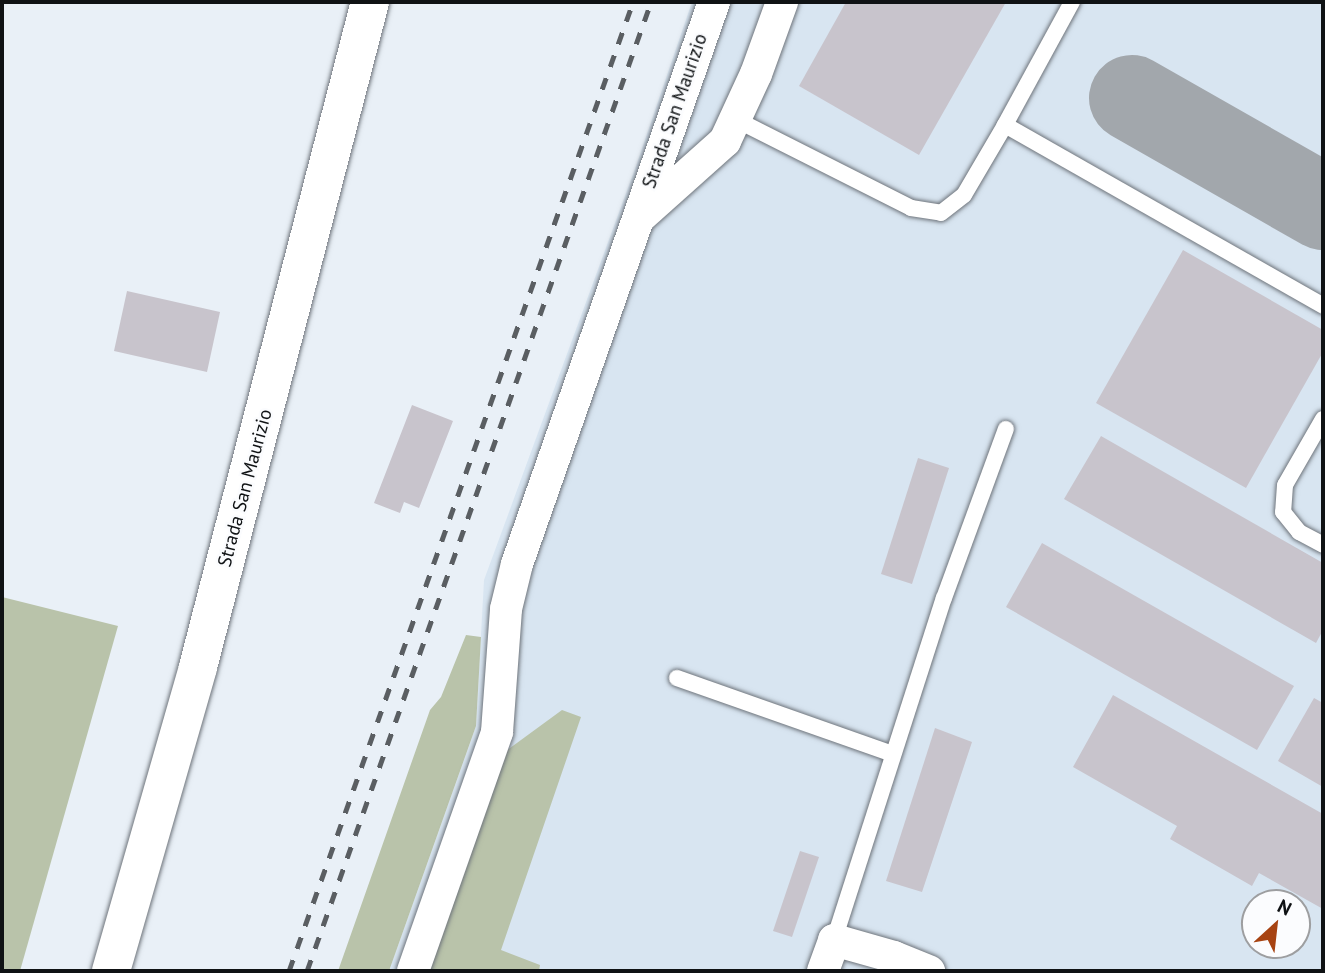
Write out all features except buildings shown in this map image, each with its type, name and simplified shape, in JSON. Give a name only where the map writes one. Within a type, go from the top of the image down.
[{"type":"main road","name":"Strada San Maurizio","points":[[111,971],[198,667],[370,2]]},
{"type":"street","name":"Strada San Maurizio","points":[[413,971],[497,732],[506,609],[517,564],[714,2]]},
{"type":"street","name":"Strada San Maurizio","points":[[637,220],[725,141],[737,120],[782,2]]},
{"type":"street","points":[[823,971],[834,940],[894,957],[929,971]]},
{"type":"lane","points":[[737,120],[856,177],[911,208],[941,213],[964,195],[1072,2]]},
{"type":"lane","points":[[1005,125],[1323,306]]},
{"type":"lane","points":[[1323,419],[1285,485],[1283,512],[1299,532],[1323,545]]},
{"type":"lane","points":[[834,940],[944,598],[1006,429]]},
{"type":"lane","points":[[677,678],[893,754]]},
{"type":"shaded area","points":[[692,2],[1323,2],[1323,971],[389,971],[476,726],[484,580],[636,166]]},
{"type":"green space","points":[[2,597],[118,626],[20,971],[2,971]]},
{"type":"green space","points":[[466,635],[481,637],[476,726],[389,971],[338,971],[430,710],[441,697]]},
{"type":"green space","points":[[562,710],[581,717],[501,950],[540,965],[539,971],[428,971],[502,754]]},
{"type":"taxiway","points":[[1132,98],[1323,207]]},
{"type":"railway","points":[[289,971],[633,2]]},
{"type":"railway","points":[[307,971],[651,2]]}]
